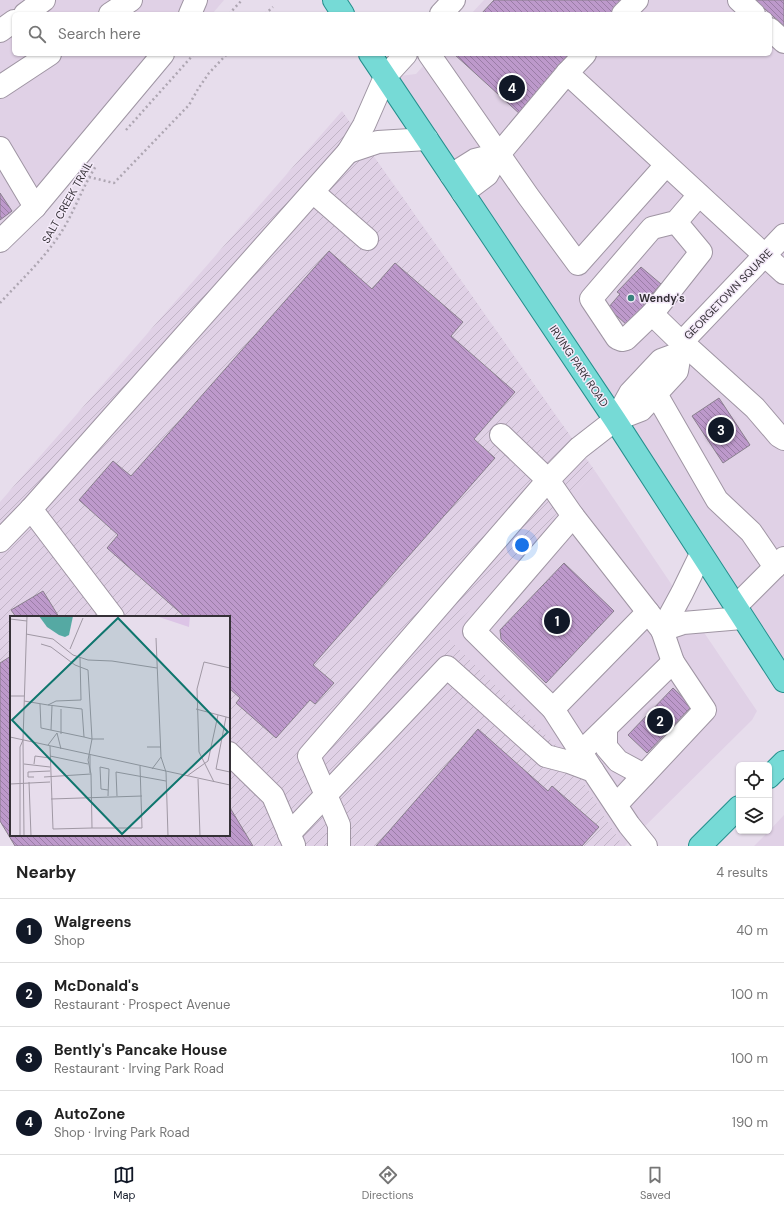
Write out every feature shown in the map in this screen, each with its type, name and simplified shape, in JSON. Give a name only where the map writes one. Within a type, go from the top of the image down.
[{"type":"main road","points":[[334,0],[342,12]]},
{"type":"main road","name":"IRVING PARK ROAD","points":[[371,56],[615,420],[784,681]]},
{"type":"main road","points":[[772,774],[784,762]]},
{"type":"main road","points":[[700,846],[736,810]]},
{"type":"street","points":[[27,12],[44,0]]},
{"type":"street","points":[[113,12],[131,0]]},
{"type":"street","points":[[191,12],[196,0]]},
{"type":"street","points":[[443,12],[454,0]]},
{"type":"street","points":[[625,12],[637,0]]},
{"type":"street","points":[[739,0],[752,12]]},
{"type":"street","points":[[0,31],[12,22]]},
{"type":"street","points":[[772,31],[784,42]]},
{"type":"street","points":[[0,87],[47,56]]},
{"type":"street","points":[[0,241],[35,206],[161,56]]},
{"type":"street","points":[[0,541],[31,509],[348,152],[364,125],[385,77],[404,56]]},
{"type":"street","points":[[430,56],[528,196],[578,264],[666,164]]},
{"type":"street","points":[[463,193],[488,175],[500,154],[567,73],[583,56]]},
{"type":"street","points":[[567,73],[784,273]]},
{"type":"street","points":[[348,152],[378,142],[427,139]]},
{"type":"street","points":[[0,148],[35,206]]},
{"type":"street","points":[[451,175],[475,160],[500,154]]},
{"type":"street","points":[[313,192],[366,240]]},
{"type":"street","points":[[676,222],[701,252],[652,314],[626,339],[622,340],[617,338],[592,299],[652,228],[676,222],[699,195]]},
{"type":"street","name":"GEORGETOWN SQUARE","points":[[615,420],[630,393],[661,360],[683,347],[784,235]]},
{"type":"street","points":[[652,314],[683,347],[755,408],[779,436],[784,439]]},
{"type":"street","name":"GEORGETOWN SQUARE","points":[[615,420],[641,410],[656,394],[676,371],[683,347]]},
{"type":"street","points":[[656,394],[718,500],[781,561],[739,612],[684,623],[662,630]]},
{"type":"street","points":[[339,846],[338,825],[309,756],[548,480],[579,448],[615,420]]},
{"type":"street","points":[[501,435],[548,480],[573,516],[662,630],[673,662],[705,710],[616,805]]},
{"type":"street","points":[[31,509],[112,616]]},
{"type":"street","points":[[573,516],[474,631],[553,709],[629,825],[646,846]]},
{"type":"street","points":[[662,630],[701,554]]},
{"type":"street","points":[[553,709],[648,612]]},
{"type":"street","points":[[581,752],[673,662]]},
{"type":"street","points":[[230,754],[273,796],[292,840],[326,795],[447,667],[546,756],[569,762],[593,771]]},
{"type":"street","points":[[606,728],[606,747],[618,761],[644,775]]},
{"type":"path","points":[[231,12],[242,0]]},
{"type":"path","points":[[267,12],[273,7]]},
{"type":"path","points":[[121,136],[192,56]]},
{"type":"path","points":[[89,177],[114,183],[189,105],[198,89],[225,56]]},
{"type":"path","name":"SALT CREEK TRAIL","points":[[0,303],[49,251],[63,230],[96,165]]},
{"type":"shaded area","points":[[0,0],[224,0],[214,12],[12,12],[12,56],[174,56],[0,252]]},
{"type":"shaded area","points":[[484,0],[784,0],[784,672],[391,77],[416,74],[432,56],[772,56],[772,12],[473,12]]},
{"type":"shaded area","points":[[342,111],[595,471],[446,636],[567,756],[623,846],[22,846],[230,836],[230,616],[10,616],[10,826],[0,810],[0,502]]},
{"type":"shaded area","points":[[595,471],[757,711],[752,720],[625,846],[623,846],[567,756],[445,636]]},
{"type":"shaded area","points":[[784,815],[784,846],[754,846],[766,834],[772,834],[772,828]]},
{"type":"building","points":[[494,0],[624,0],[614,12],[483,12]]},
{"type":"building","points":[[755,0],[784,0],[784,26],[772,15],[772,12],[768,12]]},
{"type":"building","points":[[456,56],[574,56],[521,115]]},
{"type":"building","points":[[0,193],[12,211],[0,220]]},
{"type":"building","points":[[329,251],[372,289],[395,263],[463,322],[451,336],[515,392],[474,439],[495,458],[313,665],[334,683],[315,704],[310,700],[276,738],[236,703],[240,698],[230,689],[230,616],[184,616],[107,548],[118,535],[79,500],[113,461],[131,476]]},
{"type":"building","name":"Wendy's","points":[[641,267],[661,284],[642,302],[645,306],[627,325],[608,308],[620,294],[617,292]]},
{"type":"building","points":[[719,398],[750,445],[723,463],[692,416]]},
{"type":"building","points":[[564,563],[614,611],[546,683],[501,639],[500,630]]},
{"type":"building","points":[[43,591],[58,616],[15,616],[11,610]]},
{"type":"building","points":[[10,657],[10,836],[230,836],[230,808],[253,846],[15,846],[0,821],[0,663]]},
{"type":"building","points":[[673,688],[692,706],[647,753],[628,735]]},
{"type":"building","points":[[478,729],[548,791],[552,786],[599,827],[582,846],[376,846]]},
{"type":"place","name":"AutoZone","points":[[512,88]]},
{"type":"place","name":"Wendy's","points":[[631,298]]},
{"type":"place","name":"Bently's Pancake House","points":[[721,430]]},
{"type":"place","name":"Walgreens","points":[[557,621]]},
{"type":"place","name":"McDonald's","points":[[660,721]]}]
